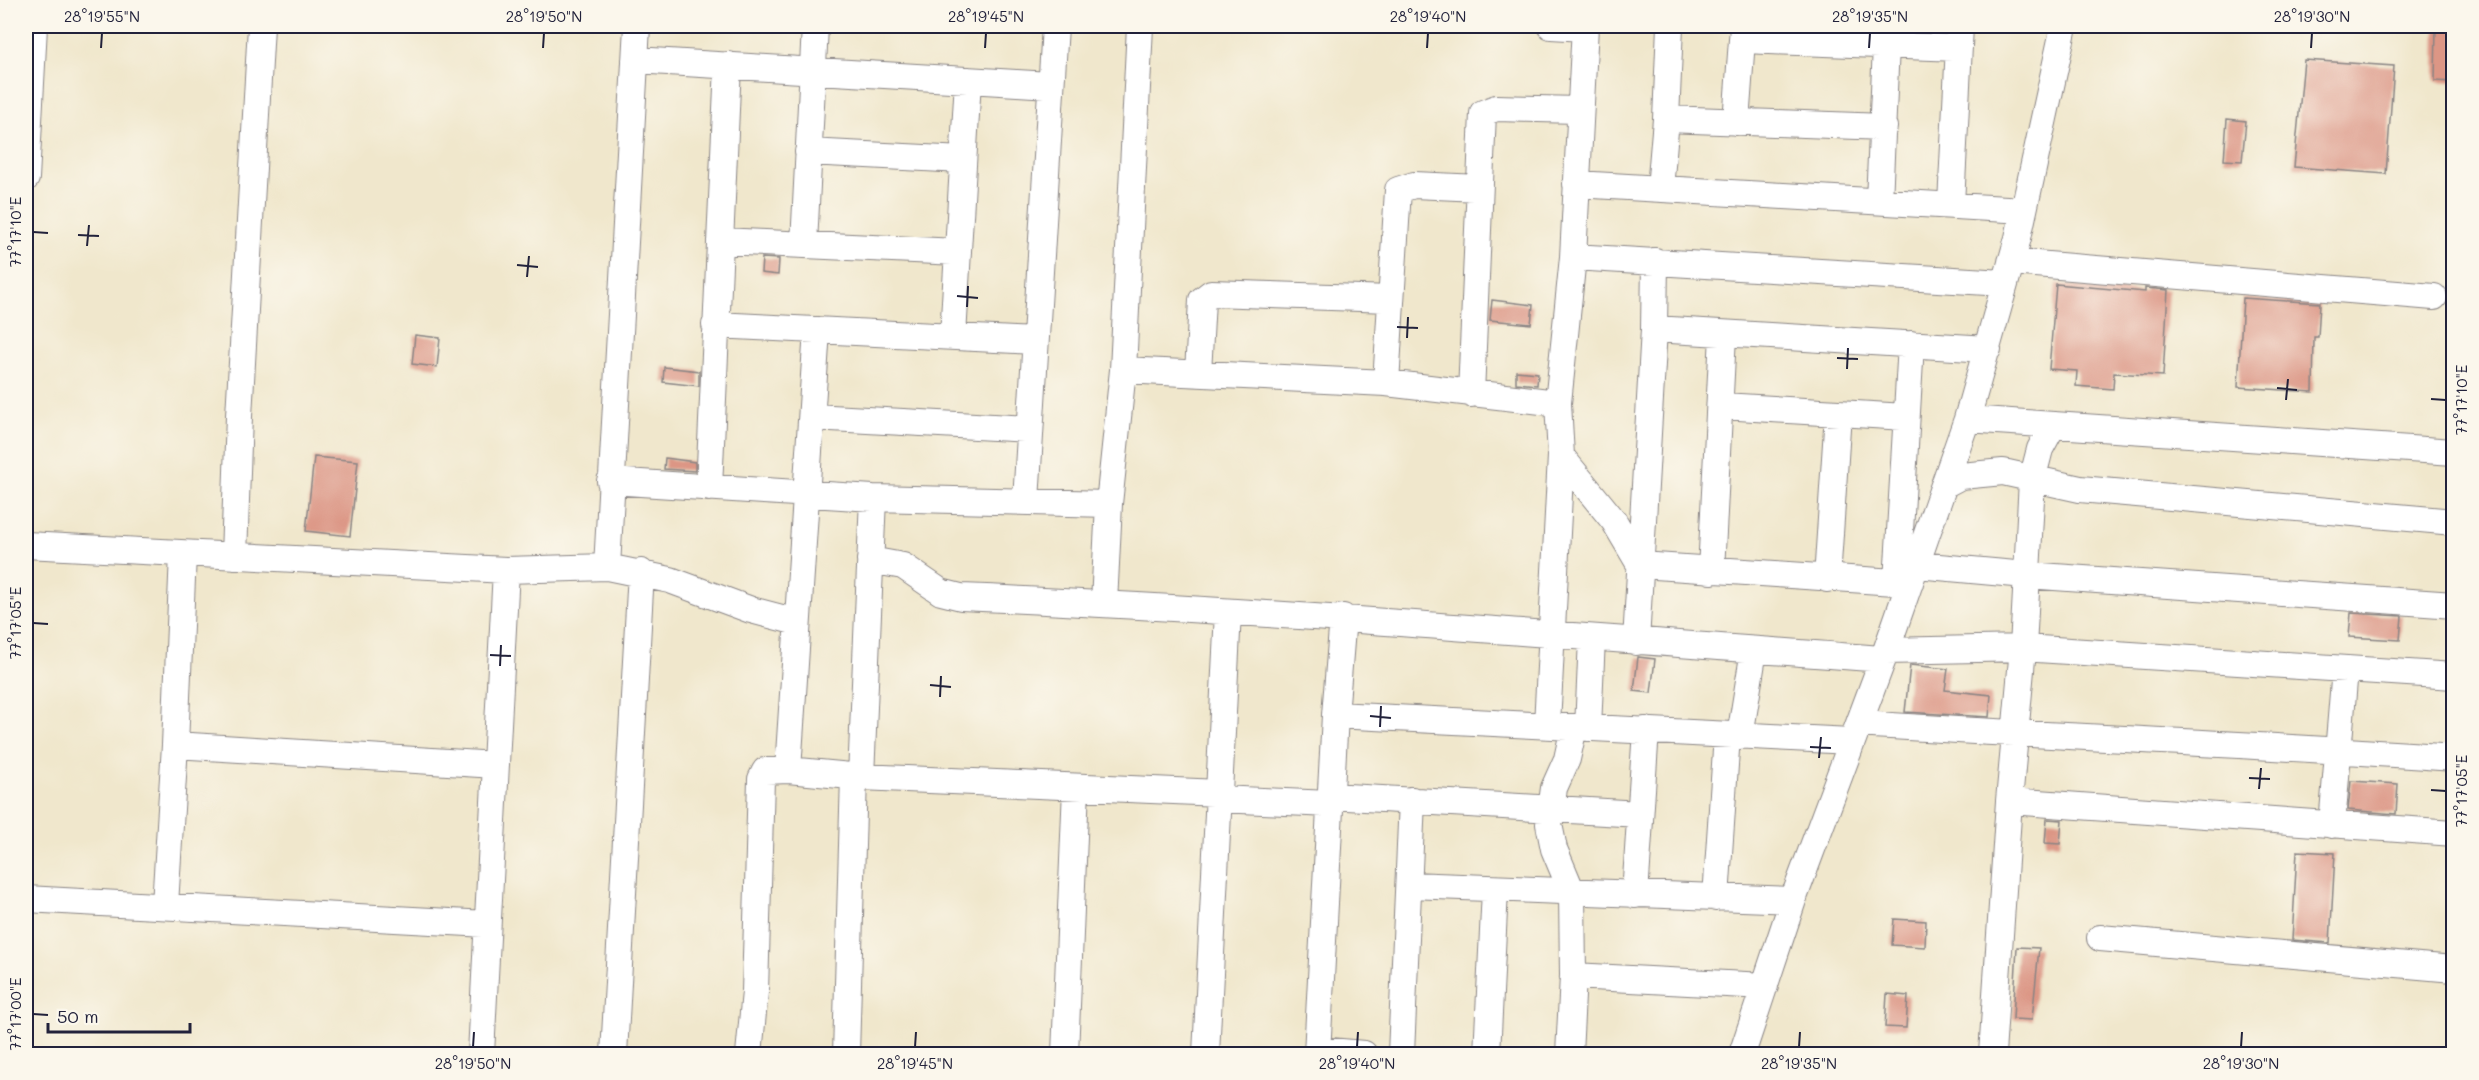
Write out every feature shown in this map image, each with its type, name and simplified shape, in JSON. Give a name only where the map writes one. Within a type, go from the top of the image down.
[{"type":"street","points":[[26,178],[34,26]]},
{"type":"street","points":[[234,556],[239,416],[261,26]]},
{"type":"street","points":[[607,567],[637,26]]},
{"type":"street","points":[[804,244],[815,26]]},
{"type":"street","points":[[1026,501],[1055,26]]},
{"type":"street","points":[[1104,603],[1109,504],[1122,370],[1140,26]]},
{"type":"street","points":[[1547,725],[1561,456],[1558,403],[1573,257],[1585,27],[1551,26]]},
{"type":"street","points":[[1660,189],[1670,26]]},
{"type":"street","points":[[1742,1054],[1793,900],[1884,655],[1908,577],[1967,419],[1988,349],[2024,210],[2064,26]]},
{"type":"street","points":[[1736,122],[1743,33],[1886,46],[1959,37],[1951,204]]},
{"type":"street","points":[[1879,201],[1886,46]]},
{"type":"street","points":[[635,60],[1050,85]]},
{"type":"street","points":[[709,488],[728,65]]},
{"type":"street","points":[[953,336],[968,80]]},
{"type":"street","points":[[1471,394],[1482,119],[1486,110],[1496,108],[1579,110]]},
{"type":"street","points":[[1666,119],[1884,126]]},
{"type":"street","points":[[808,152],[963,160]]},
{"type":"street","points":[[1576,184],[2024,210]]},
{"type":"street","points":[[1386,383],[1398,190],[1414,185],[1479,188]]},
{"type":"street","points":[[720,241],[958,252]]},
{"type":"street","points":[[1573,257],[2008,272],[2434,297]]},
{"type":"street","points":[[1636,642],[1654,330],[1655,261]]},
{"type":"street","points":[[1198,373],[1201,306],[1202,300],[1211,293],[1391,299]]},
{"type":"street","points":[[715,325],[1035,341]]},
{"type":"street","points":[[788,770],[817,330]]},
{"type":"street","points":[[1654,330],[1988,349]]},
{"type":"street","points":[[1712,571],[1722,406],[1723,335]]},
{"type":"street","points":[[1908,577],[1906,417],[1911,344]]},
{"type":"street","points":[[1122,370],[1386,383],[1558,403]]},
{"type":"street","points":[[1722,406],[1906,417]]},
{"type":"street","points":[[1827,579],[1838,413]]},
{"type":"street","points":[[813,417],[1029,429]]},
{"type":"street","points":[[1967,419],[2454,452]]},
{"type":"street","points":[[1992,1054],[2009,801],[2023,648],[2032,480],[2040,449],[2053,425]]},
{"type":"street","points":[[1561,456],[1614,521],[1640,565]]},
{"type":"street","points":[[1944,485],[1961,476],[2003,472],[2080,489],[2454,522]]},
{"type":"street","points":[[610,482],[873,498],[1109,504]]},
{"type":"street","points":[[846,1054],[873,498]]},
{"type":"street","points":[[26,545],[506,570],[607,567],[641,572],[670,580],[751,610],[797,621]]},
{"type":"street","points":[[165,905],[176,745],[183,554]]},
{"type":"street","points":[[870,560],[903,566],[941,592],[961,597],[1343,617],[1754,650],[1884,655],[2023,648],[2454,676]]},
{"type":"street","points":[[1640,565],[1827,579],[2026,575],[2454,605]]},
{"type":"street","points":[[481,1054],[506,570]]},
{"type":"street","points":[[614,1054],[641,572]]},
{"type":"street","points":[[1206,1054],[1228,612]]},
{"type":"street","points":[[1343,617],[1330,800],[1318,1052],[1364,1054]]},
{"type":"street","points":[[1569,1054],[1573,976],[1572,892],[1550,835],[1550,808],[1554,788],[1581,727],[1592,638]]},
{"type":"street","points":[[1716,898],[1733,736],[1754,650]]},
{"type":"street","points":[[2332,825],[2345,669]]},
{"type":"street","points":[[1335,715],[1733,736],[1855,732],[2016,734],[2218,742],[2454,758]]},
{"type":"street","points":[[1635,895],[1646,730]]},
{"type":"street","points":[[176,745],[496,765]]},
{"type":"street","points":[[749,1054],[755,992],[760,778],[765,771],[770,769],[858,777],[1219,796],[1412,800],[1640,814]]},
{"type":"street","points":[[1065,1054],[1076,788]]},
{"type":"street","points":[[1401,1054],[1412,800]]},
{"type":"street","points":[[2009,801],[2454,833]]},
{"type":"street","points":[[1410,885],[1793,900]]},
{"type":"street","points":[[1486,1054],[1495,890]]},
{"type":"street","points":[[26,899],[487,924]]},
{"type":"street","points":[[2100,938],[2454,969]]},
{"type":"street","points":[[1573,976],[1766,986]]},
{"type":"building","points":[[2436,26],[2454,26],[2454,82],[2435,81]]},
{"type":"building","points":[[2304,60],[2394,66],[2386,174],[2294,167]]},
{"type":"building","points":[[2227,119],[2246,121],[2242,161],[2224,160]]},
{"type":"building","points":[[762,258],[779,259],[778,275],[761,273]]},
{"type":"building","points":[[2056,284],[2145,292],[2145,288],[2168,290],[2163,376],[2114,373],[2113,389],[2076,386],[2077,371],[2049,369]]},
{"type":"building","points":[[2243,298],[2320,303],[2318,337],[2314,337],[2313,392],[2238,387]]},
{"type":"building","points":[[1492,300],[1533,305],[1531,324],[1490,320]]},
{"type":"building","points":[[415,335],[440,338],[437,367],[412,364]]},
{"type":"building","points":[[664,367],[699,371],[699,386],[663,382]]},
{"type":"building","points":[[1516,371],[1538,373],[1537,385],[1516,383]]},
{"type":"building","points":[[314,457],[358,461],[350,536],[306,531]]},
{"type":"building","points":[[665,458],[695,462],[695,471],[664,469]]},
{"type":"building","points":[[2351,613],[2402,616],[2400,640],[2349,637]]},
{"type":"building","points":[[1638,657],[1655,659],[1651,693],[1634,691]]},
{"type":"building","points":[[1910,665],[1948,669],[1945,690],[1991,695],[1989,717],[1905,712]]},
{"type":"building","points":[[2351,781],[2398,784],[2396,814],[2348,810]]},
{"type":"building","points":[[2047,819],[2062,820],[2060,844],[2045,843]]},
{"type":"building","points":[[2297,851],[2335,853],[2330,943],[2292,940]]},
{"type":"building","points":[[1894,919],[1926,921],[1925,947],[1892,945]]},
{"type":"building","points":[[2017,947],[2039,948],[2032,1020],[2013,1019]]},
{"type":"building","points":[[1887,994],[1908,996],[1906,1028],[1885,1027]]}]
